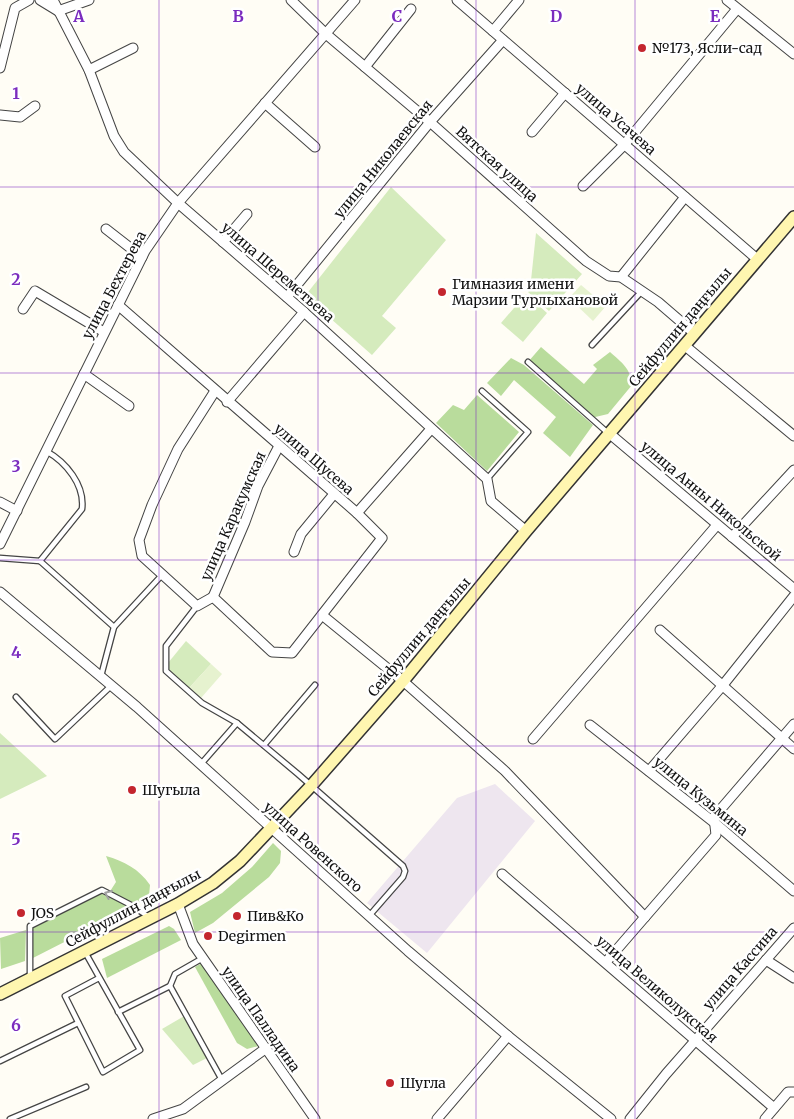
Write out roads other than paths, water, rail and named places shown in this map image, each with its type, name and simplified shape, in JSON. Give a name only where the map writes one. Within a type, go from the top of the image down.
[{"type":"main road","name":"Сейфуллин даңғылы","points":[[0,994],[178,904],[240,862],[311,786],[403,680],[526,531],[794,217]]},
{"type":"street","points":[[0,68],[15,8],[29,0]]},
{"type":"street","points":[[40,0],[58,11],[90,0]]},
{"type":"street","name":"улица Шереметьева","points":[[53,0],[89,70],[114,136],[124,152],[178,203],[304,312],[487,479]]},
{"type":"street","name":"Вятская улица","points":[[291,0],[326,34],[430,122],[586,261],[609,276],[621,276],[658,302],[694,333]]},
{"type":"street","name":"улица Бехтерева","points":[[0,544],[142,257],[178,203],[355,0]]},
{"type":"street","name":"улица Усачева","points":[[457,0],[757,259]]},
{"type":"street","points":[[493,31],[519,0]]},
{"type":"street","points":[[727,0],[794,54]]},
{"type":"street","points":[[365,67],[411,9]]},
{"type":"street","points":[[583,186],[624,145],[737,9]]},
{"type":"street","name":"улица Николаевская","points":[[287,297],[430,122],[503,40]]},
{"type":"street","points":[[89,70],[133,48]]},
{"type":"street","points":[[532,132],[564,93]]},
{"type":"street","points":[[265,103],[315,147]]},
{"type":"street","points":[[0,115],[20,117],[35,106]]},
{"type":"street","points":[[621,276],[686,198]]},
{"type":"street","points":[[223,242],[248,214]]},
{"type":"street","points":[[106,229],[142,257]]},
{"type":"street","points":[[23,309],[35,291],[104,332]]},
{"type":"street","name":"улица Щусева","points":[[118,305],[227,402],[357,513],[382,538],[292,653],[272,652],[213,597]]},
{"type":"street","points":[[227,402],[304,312]]},
{"type":"street","points":[[684,346],[794,436]]},
{"type":"street","points":[[84,374],[129,406]]},
{"type":"street","points":[[213,597],[197,606],[142,556],[139,540],[152,505],[178,449],[215,391]]},
{"type":"street","points":[[357,513],[431,429]]},
{"type":"street","name":"улица Анны Никольской","points":[[610,434],[794,589]]},
{"type":"street","name":"улица Каракумская","points":[[213,597],[258,486],[278,446]]},
{"type":"street","points":[[732,538],[794,470]]},
{"type":"street","points":[[487,479],[491,501],[526,531]]},
{"type":"street","points":[[294,552],[301,534],[334,494]]},
{"type":"street","points":[[0,502],[16,511]]},
{"type":"street","points":[[533,739],[717,525]]},
{"type":"street","name":"улица Ровенского","points":[[0,592],[112,685],[273,828],[368,916],[508,1036],[611,1119]]},
{"type":"street","points":[[649,771],[794,596]]},
{"type":"street","points":[[322,615],[403,680],[506,771],[645,917]]},
{"type":"street","points":[[660,630],[794,749]]},
{"type":"street","points":[[606,962],[716,835],[714,817],[794,724]]},
{"type":"street","name":"улица Кузьмина","points":[[590,725],[716,824],[794,891]]},
{"type":"street","name":"улица Великолукская","points":[[502,874],[774,1108]]},
{"type":"street","name":"улица Палладина","points":[[178,904],[193,944],[315,1119]]},
{"type":"street","name":"улица Кассина","points":[[630,1119],[794,928]]},
{"type":"street","points":[[766,960],[794,978]]},
{"type":"street","points":[[437,1119],[508,1036]]},
{"type":"street","points":[[153,1119],[183,1109],[265,1049]]},
{"type":"street","points":[[765,1119],[788,1092],[794,1092]]},
{"type":"lane","points":[[592,345],[642,291]]},
{"type":"lane","points":[[528,362],[610,434]]},
{"type":"lane","points":[[482,391],[528,432],[487,479]]},
{"type":"lane","points":[[40,561],[82,509],[84,498],[71,471],[55,456],[46,451]]},
{"type":"lane","points":[[0,558],[40,561],[114,628]]},
{"type":"lane","points":[[101,676],[114,628],[163,575]]},
{"type":"lane","points":[[197,606],[166,646],[166,671],[202,703],[237,723],[264,745],[403,866],[405,871],[403,877],[368,916]]},
{"type":"lane","points":[[16,697],[55,739],[112,685]]},
{"type":"lane","points":[[264,745],[315,685]]},
{"type":"lane","points":[[201,764],[237,723]]},
{"type":"lane","points":[[30,979],[30,926],[102,890],[131,905],[150,918]]},
{"type":"lane","points":[[85,951],[140,1050],[103,1072],[65,996],[99,978]]},
{"type":"lane","points":[[118,1012],[170,986],[175,974],[203,958]]},
{"type":"lane","points":[[170,986],[222,1080]]},
{"type":"lane","points":[[0,1062],[78,1023]]},
{"type":"lane","points":[[10,1119],[86,1087]]},
{"type":"place","name":"№173, Ясли-сад","points":[[642,48]]},
{"type":"place","name":"Гимназия имени Марзии Турлыхановой","points":[[442,292]]},
{"type":"place","name":"Шугыла","points":[[132,790]]},
{"type":"place","name":"JOS","points":[[21,913]]},
{"type":"place","name":"Пив&Ко","points":[[237,916]]},
{"type":"place","name":"Degirmen","points":[[208,936]]},
{"type":"place","name":"Шугла","points":[[390,1083]]}]
